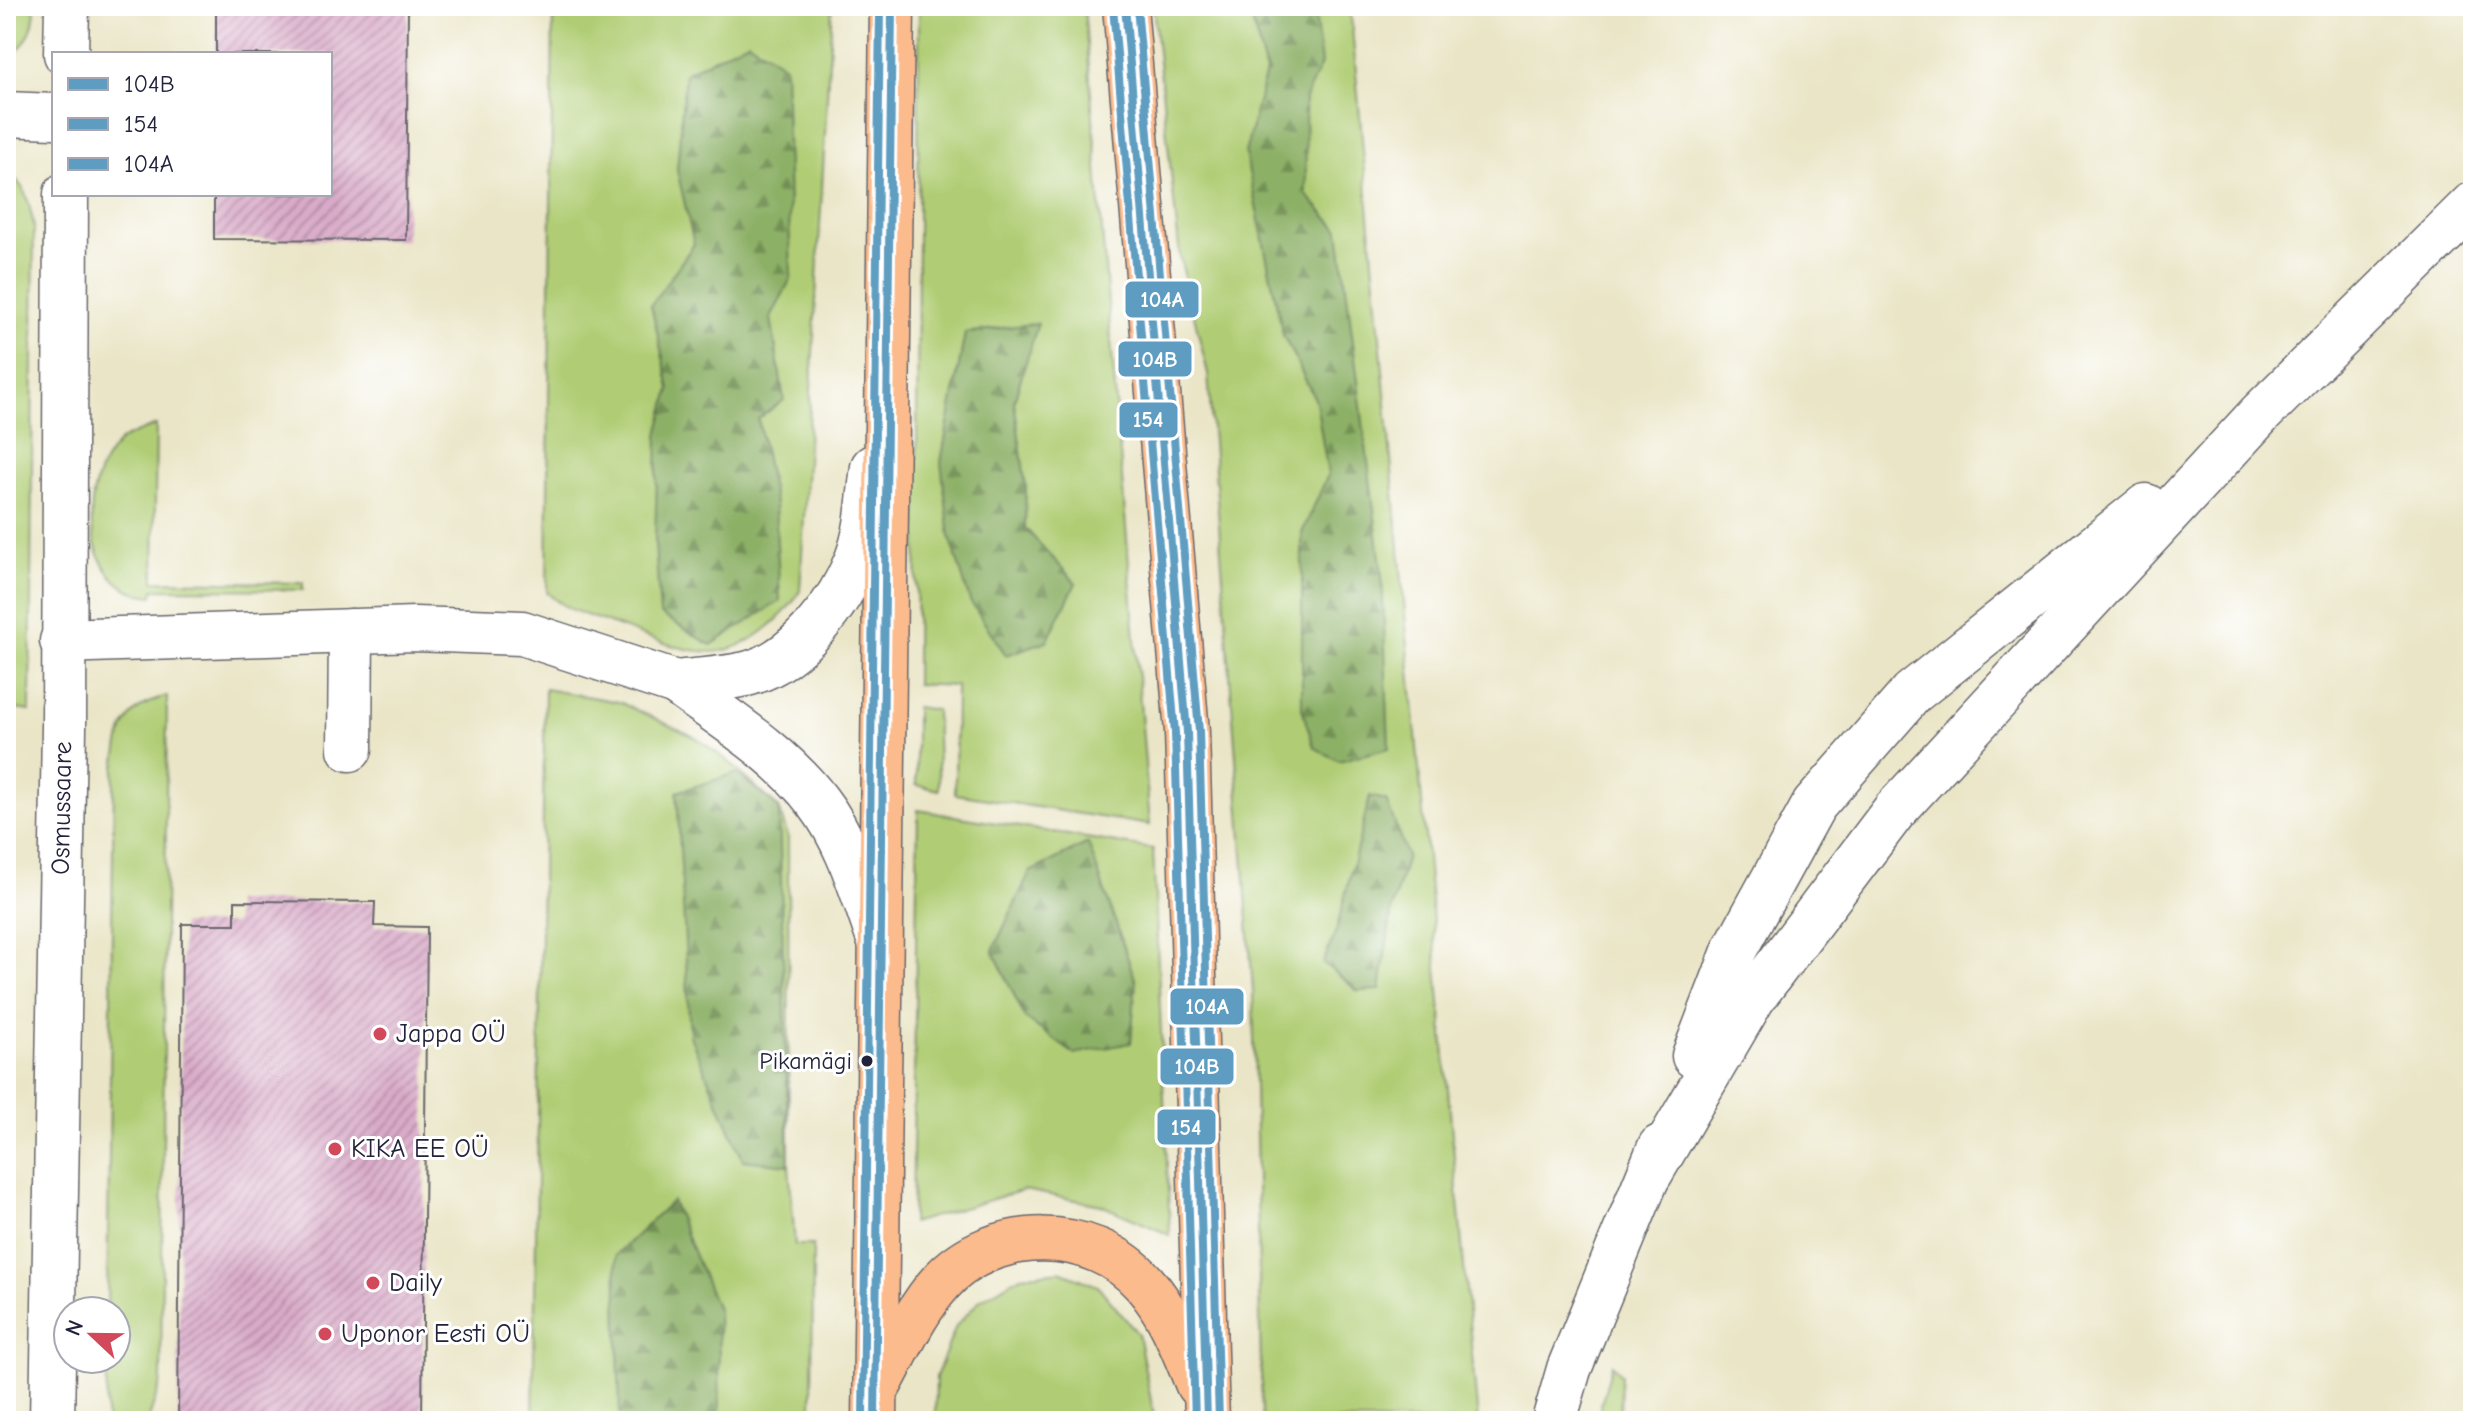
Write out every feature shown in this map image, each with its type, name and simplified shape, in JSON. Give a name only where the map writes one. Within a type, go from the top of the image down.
[{"type":"highway","points":[[875,1407],[892,6]]},
{"type":"highway","points":[[1125,6],[1187,732],[1207,1413]]},
{"type":"highway","points":[[875,1407],[941,1281],[981,1250],[1027,1238],[1070,1242],[1115,1259],[1143,1281],[1168,1316],[1207,1413]]},
{"type":"street","points":[[66,52],[67,6]]},
{"type":"street","points":[[6,114],[52,116]]},
{"type":"street","name":"Osmussaare","points":[[52,1421],[66,196]]},
{"type":"street","points":[[1650,1174],[1753,998],[1895,810],[2260,414],[2473,204]]},
{"type":"street","points":[[676,683],[751,672],[783,656],[839,596],[858,557],[888,382]]},
{"type":"street","points":[[1554,1421],[1569,1369],[1650,1174],[1735,949],[1814,805],[1912,693],[2260,414]]},
{"type":"street","points":[[62,641],[415,629],[522,633],[676,683],[765,748],[818,802],[852,865],[881,946]]},
{"type":"street","points":[[350,749],[351,631]]},
{"type":"green space","points":[[6,6],[35,6],[28,37],[6,60]]},
{"type":"green space","points":[[553,6],[832,6],[800,591],[784,612],[763,631],[725,650],[700,651],[661,642],[577,612],[547,592]]},
{"type":"green space","points":[[919,6],[1084,6],[1150,825],[955,794],[956,686],[916,684]]},
{"type":"green space","points":[[1153,6],[1350,6],[1478,1421],[1262,1421],[1253,991],[1208,374],[1180,257]]},
{"type":"green space","points":[[1248,6],[1314,6],[1321,64],[1305,98],[1306,194],[1339,230],[1382,574],[1389,748],[1339,761],[1314,747],[1302,708],[1302,533],[1328,475],[1316,401],[1283,335],[1245,153],[1266,72]]},
{"type":"green space","points":[[748,41],[785,66],[791,278],[771,318],[784,400],[758,419],[775,504],[780,601],[711,645],[660,614],[655,544],[658,435],[670,389],[651,305],[694,244],[677,170],[685,73]]},
{"type":"green space","points":[[6,170],[22,188],[34,226],[30,711],[16,709],[6,697]]},
{"type":"green space","points":[[1038,323],[1014,401],[1026,487],[1025,528],[1076,583],[1047,641],[1006,655],[970,601],[950,537],[941,462],[965,333]]},
{"type":"green space","points":[[156,425],[154,581],[303,583],[303,590],[154,589],[153,596],[129,589],[111,575],[99,555],[92,531],[92,505],[97,480],[107,458],[122,440]]},
{"type":"green space","points":[[545,689],[619,702],[695,737],[728,761],[779,808],[788,838],[789,1165],[795,1245],[813,1245],[812,1421],[533,1421]]},
{"type":"green space","points":[[167,696],[161,1382],[148,1421],[106,1421],[107,1375],[132,1375],[132,1295],[107,1295],[114,774],[126,724],[132,715],[152,701]]},
{"type":"green space","points":[[916,707],[936,710],[939,790],[916,785]]},
{"type":"green space","points":[[736,773],[779,808],[789,1165],[743,1160],[690,1036],[677,792]]},
{"type":"green space","points":[[1370,796],[1386,800],[1407,856],[1392,908],[1380,990],[1358,991],[1323,963],[1337,928]]},
{"type":"green space","points":[[918,810],[1153,849],[1170,1235],[1101,1205],[1024,1190],[912,1223]]},
{"type":"green space","points":[[1088,843],[1136,982],[1131,1043],[1074,1054],[1025,1018],[993,950],[1030,872]]},
{"type":"green space","points":[[672,1201],[718,1311],[720,1421],[620,1421],[616,1255]]},
{"type":"green space","points":[[1060,1271],[1098,1286],[1138,1334],[1155,1421],[935,1421],[936,1377],[956,1326],[980,1300],[1021,1276]]},
{"type":"green space","points":[[1612,1364],[1621,1375],[1620,1421],[1597,1421]]},
{"type":"building","points":[[216,6],[408,6],[406,240],[214,239],[214,196],[332,196],[332,52],[216,52]]},
{"type":"building","points":[[235,901],[375,902],[374,926],[427,927],[422,1421],[178,1421],[182,924],[235,924]]},
{"type":"transit line","name":"104A","points":[[863,1421],[880,6]]},
{"type":"transit line","name":"104B","points":[[875,1421],[892,6]]},
{"type":"transit line","name":"104B","points":[[1125,6],[1187,732],[1207,1421]]},
{"type":"transit line","name":"104A","points":[[1137,6],[1199,731],[1219,1421]]},
{"type":"transit line","name":"154","points":[[1113,7],[1175,733],[1195,1421]]},
{"type":"place","name":"Jappa OÜ","points":[[380,1034]]},
{"type":"place","name":"Pikamägi","points":[[867,1061]]},
{"type":"place","name":"KIKA EE OÜ","points":[[335,1149]]},
{"type":"place","name":"Daily","points":[[373,1283]]},
{"type":"place","name":"Uponor Eesti OÜ","points":[[325,1334]]}]
